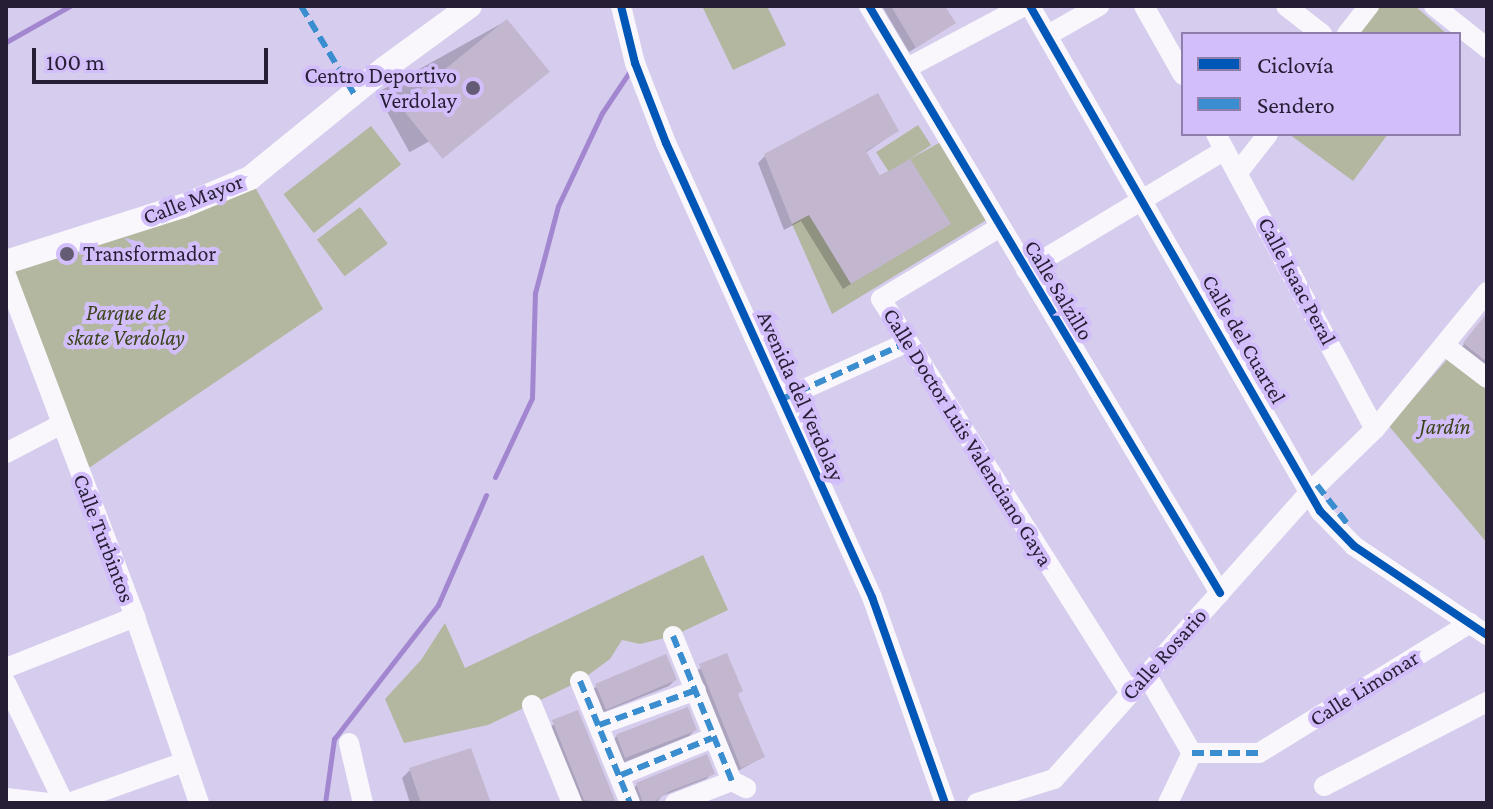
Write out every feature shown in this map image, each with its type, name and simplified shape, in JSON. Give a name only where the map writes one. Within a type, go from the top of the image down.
[{"type":"main road","name":"Calle Mayor","points":[[6,262],[193,202],[250,178],[385,68],[470,6]]},
{"type":"street","name":"Avenida del Verdolay","points":[[621,6],[635,63],[666,143],[872,597],[945,803]]},
{"type":"street","name":"Calle Salzillo","points":[[869,6],[1220,593]]},
{"type":"street","points":[[907,68],[1027,6]]},
{"type":"street","name":"Calle del Cuartel","points":[[1027,6],[1048,35],[1144,199],[1320,511],[1354,546],[1487,635]]},
{"type":"street","points":[[1048,35],[1099,6]]},
{"type":"street","points":[[1144,6],[1181,71]]},
{"type":"street","points":[[1286,6],[1319,32]]},
{"type":"street","points":[[1349,32],[1369,6]]},
{"type":"street","points":[[1434,6],[1487,48]]},
{"type":"street","points":[[1239,171],[1266,136]]},
{"type":"street","points":[[1026,270],[1144,199],[1221,142]]},
{"type":"street","name":"Calle Isaac Peral","points":[[1221,142],[1375,429]]},
{"type":"street","name":"Calle Doctor Luis Valenciano Gaya","points":[[1000,227],[881,299],[1129,692]]},
{"type":"street","name":"Calle Turbintos","points":[[6,275],[60,425],[135,617],[199,803]]},
{"type":"street","name":"Calle Rosario","points":[[977,803],[1054,779],[1310,492],[1375,429],[1487,292]]},
{"type":"street","points":[[782,399],[908,342]]},
{"type":"street","points":[[1444,345],[1487,378]]},
{"type":"street","points":[[6,453],[60,425]]},
{"type":"street","points":[[6,668],[135,617]]},
{"type":"street","name":"Calle Limonar","points":[[1192,753],[1259,753],[1470,623]]},
{"type":"street","points":[[673,636],[712,738],[739,784],[675,803]]},
{"type":"street","points":[[1146,674],[1192,753],[1168,803]]},
{"type":"street","points":[[580,681],[630,803]]},
{"type":"street","points":[[6,683],[66,803],[184,762]]},
{"type":"street","points":[[599,725],[696,690]]},
{"type":"street","points":[[1324,786],[1487,702]]},
{"type":"street","points":[[532,705],[572,803]]},
{"type":"street","points":[[621,775],[712,738]]},
{"type":"street","points":[[349,743],[363,803]]},
{"type":"street","points":[[6,798],[49,803]]},
{"type":"green space","points":[[702,6],[767,6],[786,45],[733,70]]},
{"type":"green space","points":[[1378,6],[1415,6],[1445,32],[1358,32]]},
{"type":"green space","points":[[918,125],[931,145],[889,172],[876,152]]},
{"type":"green space","points":[[371,126],[401,165],[314,233],[284,194]]},
{"type":"green space","points":[[1292,136],[1387,136],[1353,181]]},
{"type":"green space","points":[[948,138],[988,219],[832,314],[792,224]]},
{"type":"green space","name":"Parque de skate Verdolay","points":[[250,178],[323,309],[80,474],[6,262]]},
{"type":"green space","points":[[360,207],[388,244],[345,276],[317,239]]},
{"type":"green space","name":"Jardín","points":[[1451,355],[1487,383],[1487,543],[1389,426]]},
{"type":"green space","points":[[703,555],[728,610],[673,636],[640,644],[622,640],[610,659],[580,681],[488,725],[404,743],[385,699],[421,660],[445,623],[465,668]]},
{"type":"building","points":[[891,6],[945,6],[956,23],[916,48]]},
{"type":"building","name":"Centro Deportivo Verdolay","points":[[507,19],[550,72],[443,159],[400,106]]},
{"type":"building","points":[[878,93],[899,131],[866,151],[880,176],[910,159],[951,224],[851,284],[809,215],[792,224],[764,154]]},
{"type":"building","points":[[1487,313],[1487,362],[1463,343]]},
{"type":"building","points":[[727,653],[743,691],[738,694],[765,757],[741,768],[699,664]]},
{"type":"building","points":[[666,654],[677,680],[606,710],[595,684]]},
{"type":"building","points":[[688,707],[697,730],[625,758],[616,735]]},
{"type":"building","points":[[578,710],[616,803],[584,800],[552,720]]},
{"type":"building","points":[[471,748],[491,803],[421,803],[409,768]]},
{"type":"building","points":[[707,754],[715,774],[670,791],[652,803],[643,803],[636,783]]},
{"type":"waterway","points":[[6,42],[70,6]]},
{"type":"waterway","points":[[495,477],[532,398],[535,293],[558,206],[602,113],[632,68]]},
{"type":"waterway","points":[[325,803],[334,739],[438,605],[486,495]]},
{"type":"marked path","points":[[301,6],[354,94]]},
{"type":"marked path","points":[[782,399],[908,342]]},
{"type":"marked path","points":[[1317,485],[1349,526]]},
{"type":"marked path","points":[[673,636],[732,781]]},
{"type":"marked path","points":[[580,681],[630,803]]},
{"type":"marked path","points":[[599,725],[696,690]]},
{"type":"marked path","points":[[621,775],[712,738]]},
{"type":"marked path","points":[[1192,753],[1259,753]]},
{"type":"cycle path","points":[[621,6],[635,63],[666,143],[872,597],[945,803]]},
{"type":"cycle path","points":[[869,6],[1220,593]]},
{"type":"cycle path","points":[[1030,6],[1320,511],[1354,546],[1487,635]]},
{"type":"place","name":"Centro Deportivo Verdolay","points":[[473,88]]},
{"type":"place","name":"Transformador","points":[[67,254]]}]
